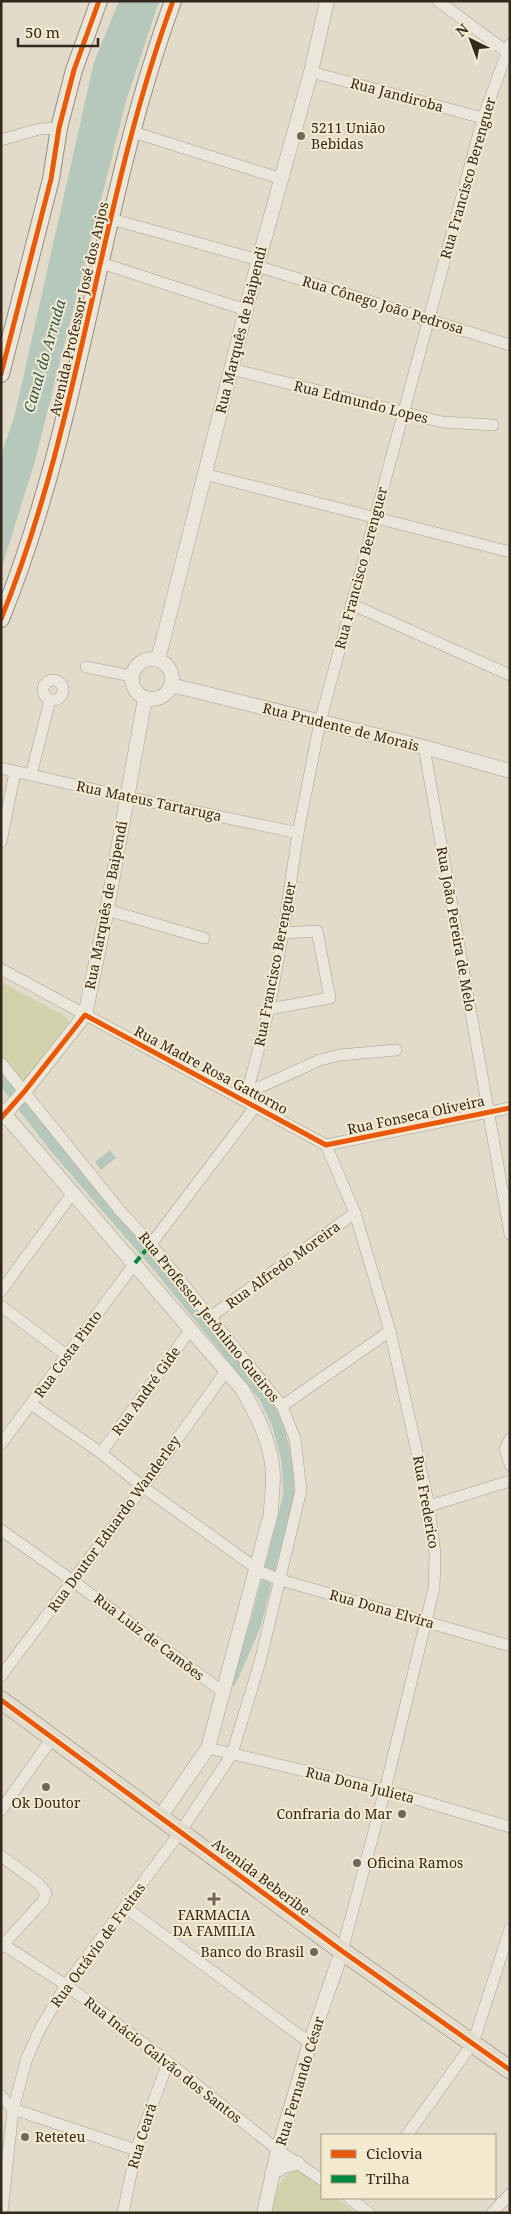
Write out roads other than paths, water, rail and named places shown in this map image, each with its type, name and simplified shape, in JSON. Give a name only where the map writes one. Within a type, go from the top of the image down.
[{"type":"main road","points":[[1,374],[51,179],[59,128],[74,70],[99,1]]},
{"type":"main road","name":"Avenida Professor José dos Anjos","points":[[1,620],[22,568],[44,498],[133,132],[157,46],[173,1]]},
{"type":"main road","name":"Avenida Beberibe","points":[[1,1700],[342,1951],[510,2070]]},
{"type":"street","name":"Rua Marquês de Baipendi","points":[[158,660],[258,263],[311,72],[328,1]]},
{"type":"street","points":[[438,1],[450,5],[508,50]]},
{"type":"street","name":"Rua Francisco Berenguer","points":[[249,1100],[269,1009],[298,833],[320,722],[374,516],[483,118],[508,50]]},
{"type":"street","name":"Rua Jandiroba","points":[[311,72],[483,118]]},
{"type":"street","points":[[1,140],[30,131],[59,128]]},
{"type":"street","points":[[133,132],[282,179]]},
{"type":"street","name":"Rua Cônego João Pedrosa","points":[[111,219],[258,263],[510,345]]},
{"type":"street","points":[[101,263],[246,310]]},
{"type":"street","name":"Rua Edmundo Lopes","points":[[231,369],[442,422],[493,425]]},
{"type":"street","points":[[204,474],[510,552]]},
{"type":"street","points":[[351,604],[510,675]]},
{"type":"street","points":[[158,660],[168,667],[171,672],[171,685],[164,695],[159,698],[146,698],[135,690],[132,676],[141,662],[158,660]]},
{"type":"street","points":[[86,667],[132,676]]},
{"type":"street","name":"Rua Prudente de Morais","points":[[171,685],[424,747],[510,771]]},
{"type":"street","name":"Rua Marquês de Baipendi","points":[[5,1112],[23,1094],[84,1015],[107,910],[146,698]]},
{"type":"street","points":[[31,775],[50,700]]},
{"type":"street","name":"Rua João Pereira de Melo","points":[[424,747],[510,1234]]},
{"type":"street","name":"Rua Mateus Tartaruga","points":[[1,768],[298,833]]},
{"type":"street","points":[[1,842],[16,772]]},
{"type":"street","points":[[107,910],[204,938]]},
{"type":"street","points":[[269,1009],[330,998],[318,930],[283,933]]},
{"type":"street","name":"Rua Madre Rosa Gattorno","points":[[1,969],[84,1015],[249,1100],[326,1145]]},
{"type":"street","points":[[151,1244],[249,1100],[320,1060],[340,1055],[396,1050]]},
{"type":"street","name":"Rua Professor Jerônimo Gueiros","points":[[1,1063],[23,1094],[121,1212],[151,1244],[282,1406],[295,1438],[301,1490],[278,1579],[260,1662],[229,1753],[181,1831]]},
{"type":"street","name":"Rua Fonseca Oliveira","points":[[326,1145],[510,1108]]},
{"type":"street","name":"Rua Professor Jerônimo Gueiros","points":[[5,1112],[72,1194],[135,1263],[242,1389],[255,1413],[266,1441],[273,1476],[271,1513],[259,1570],[223,1692],[210,1749],[160,1817]]},
{"type":"street","name":"Rua Frederico","points":[[326,1145],[355,1213],[390,1331],[430,1506],[435,1569],[434,1588],[426,1622],[385,1790],[342,1951]]},
{"type":"street","points":[[1,1291],[72,1194]]},
{"type":"street","name":"Rua Alfredo Moreira","points":[[210,1317],[355,1213]]},
{"type":"street","name":"Rua Costa Pinto","points":[[1,1444],[135,1263]]},
{"type":"street","points":[[1,1306],[66,1355]]},
{"type":"street","name":"Rua André Gide","points":[[101,1452],[191,1329]]},
{"type":"street","points":[[282,1406],[390,1331]]},
{"type":"street","name":"Rua Doutor Eduardo Wanderley","points":[[1,1676],[143,1487],[226,1371]]},
{"type":"street","name":"Rua Dona Elvira","points":[[31,1404],[101,1452],[143,1487],[259,1570],[278,1579],[510,1646]]},
{"type":"street","points":[[510,1439],[505,1449],[510,1465]]},
{"type":"street","points":[[430,1506],[510,1481]]},
{"type":"street","name":"Rua Luiz de Camões","points":[[1,1530],[73,1580],[223,1692]]},
{"type":"street","points":[[1,1810],[52,1738]]},
{"type":"street","name":"Rua Dona Julieta","points":[[210,1749],[385,1790],[510,1827]]},
{"type":"street","name":"Rua Octávio de Freitas","points":[[2,2213],[13,2108],[27,2058],[41,2027],[66,1985],[181,1831]]},
{"type":"street","points":[[1,1856],[44,1888],[46,1897],[2,1945]]},
{"type":"street","points":[[125,1907],[310,2043]]},
{"type":"street","points":[[408,2134],[473,2043],[510,1929]]},
{"type":"street","name":"Rua Inácio Galvão dos Santos","points":[[2,1945],[66,1985],[168,2062],[278,2150],[321,2179]]},
{"type":"street","name":"Rua Fernando César","points":[[264,2213],[278,2150],[310,2043],[342,1951]]},
{"type":"street","name":"Rua Ceará","points":[[123,2213],[136,2150],[168,2062]]},
{"type":"street","points":[[1,2096],[13,2108],[136,2150]]},
{"type":"street","points":[[272,2173],[284,2166],[297,2163]]},
{"type":"street","points":[[492,2213],[510,2194]]},
{"type":"street","points":[[356,2200],[370,2213]]},
{"type":"water","name":"Canal do Arruda","points":[[119,1],[159,1],[126,101],[35,461],[1,570],[1,455],[14,418],[94,62]]},
{"type":"water","points":[[110,1150],[116,1158],[101,1170],[95,1162]]},
{"type":"waterway","points":[[1,1078],[57,1150],[161,1270],[264,1396],[278,1426],[287,1460],[289,1495],[255,1626],[231,1681]]},
{"type":"place","name":"5211 União Bebidas","points":[[301,136]]},
{"type":"place","name":"Ok Doutor","points":[[46,1787]]},
{"type":"place","name":"Confraria do Mar","points":[[402,1814]]},
{"type":"place","name":"Oficina Ramos","points":[[357,1863]]},
{"type":"place","name":"FARMACIA DA FAMILIA","points":[[214,1899]]},
{"type":"place","name":"Banco do Brasil","points":[[314,1952]]},
{"type":"place","name":"Reteteu","points":[[25,2137]]}]
